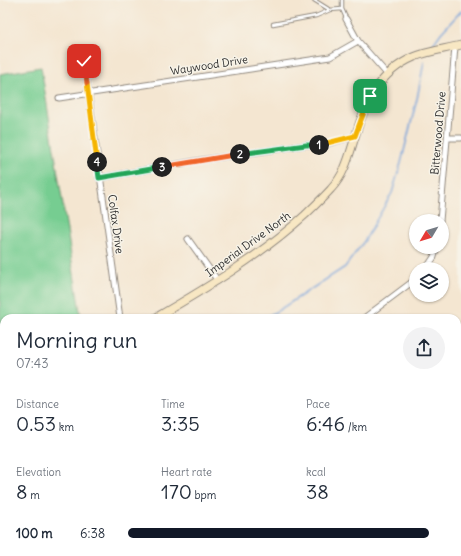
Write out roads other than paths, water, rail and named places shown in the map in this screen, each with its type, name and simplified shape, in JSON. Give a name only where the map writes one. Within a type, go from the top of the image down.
[{"type":"street","points":[[346,19],[358,41],[387,74]]},
{"type":"street","name":"Waywood Drive","points":[[58,98],[330,57],[358,41]]},
{"type":"street","name":"Imperial Drive North","points":[[162,314],[218,281],[268,246],[320,201],[341,176],[349,160],[355,136],[370,96],[387,74],[414,57],[458,46]]},
{"type":"street","name":"Bitterwood Drive","points":[[441,214],[458,46]]},
{"type":"street","name":"Colfax Drive","points":[[84,61],[99,178],[119,314]]},
{"type":"street","points":[[99,178],[201,160],[306,145],[323,145],[355,136]]},
{"type":"street","points":[[448,138],[461,138]]},
{"type":"street","points":[[188,239],[218,281]]},
{"type":"street","points":[[369,314],[409,283]]},
{"type":"lane","points":[[314,0],[330,10]]},
{"type":"lane","points":[[342,0],[342,9],[346,19]]},
{"type":"lane","points":[[273,24],[316,16],[330,10],[342,9]]},
{"type":"waterway","points":[[431,47],[441,33],[461,11]]},
{"type":"waterway","points":[[272,314],[345,267],[365,240],[392,193],[417,99],[424,62]]}]
